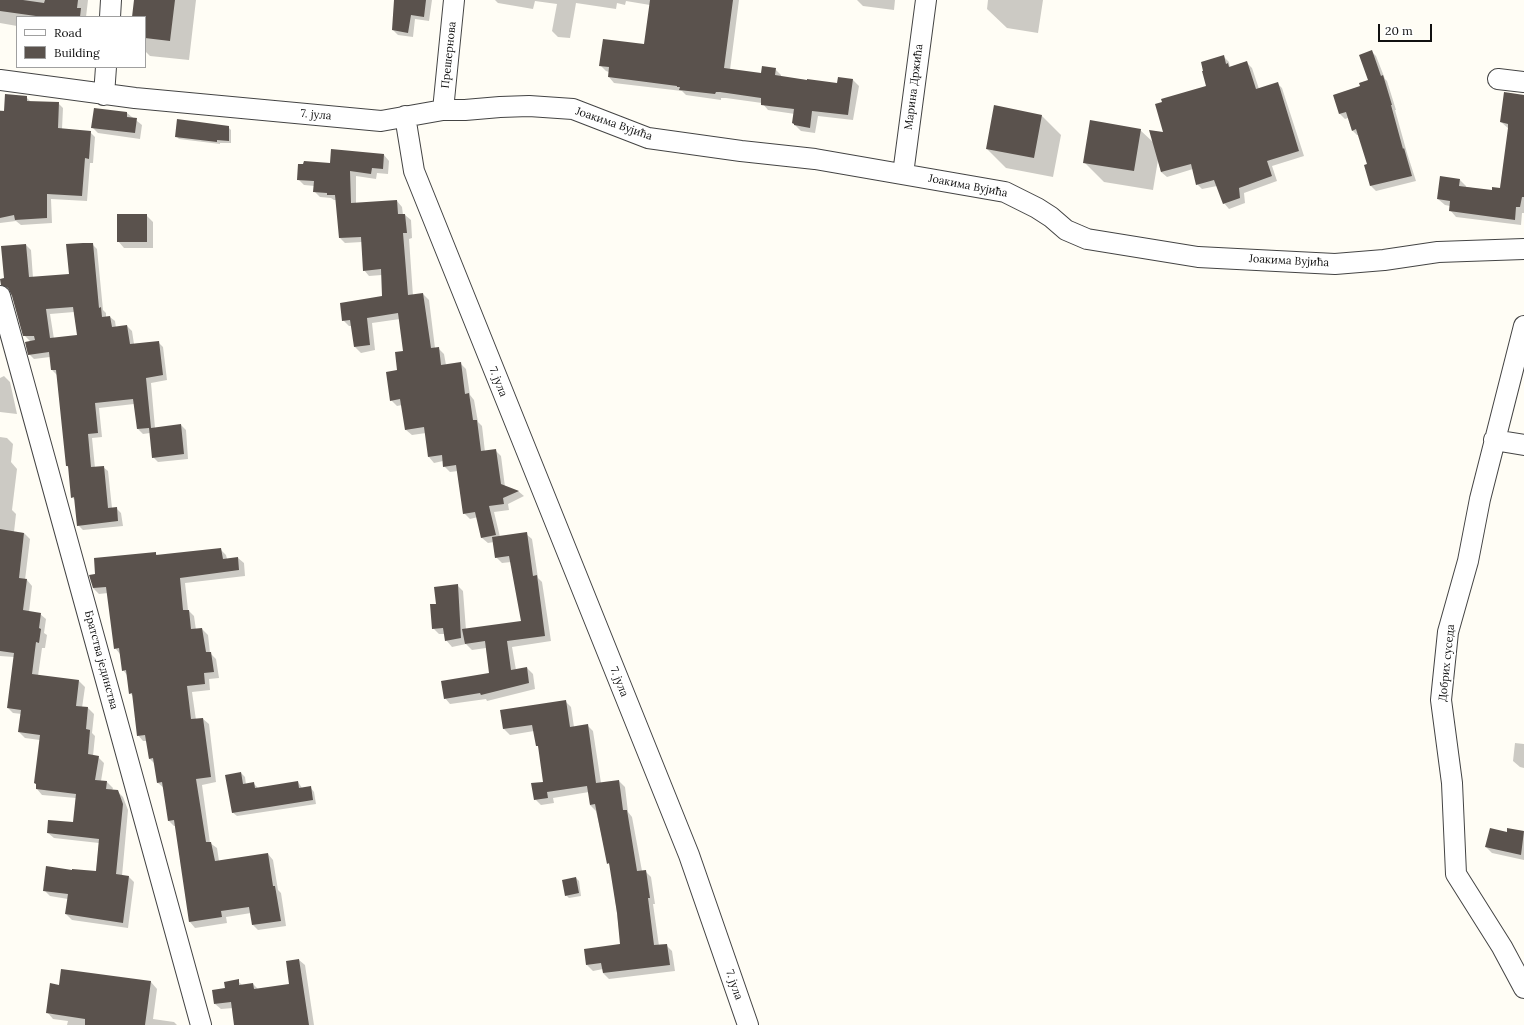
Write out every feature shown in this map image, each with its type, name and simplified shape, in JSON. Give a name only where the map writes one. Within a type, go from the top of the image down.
[{"type":"street","points":[[110,16],[112,0]]},
{"type":"street","name":"Прешернова","points":[[443,110],[454,0]]},
{"type":"street","name":"Марина Држића","points":[[903,174],[926,0]]},
{"type":"street","points":[[104,95],[106,68]]},
{"type":"street","points":[[1498,79],[1524,82]]},
{"type":"street","name":"7. јула","points":[[0,80],[104,95],[381,121],[405,116],[414,171],[689,855],[748,1025]]},
{"type":"street","name":"Јоакима Вујића","points":[[405,116],[443,110],[529,106],[573,109],[648,138],[741,151],[815,159],[1006,192],[1037,208],[1051,217],[1066,230],[1087,239],[1198,257],[1335,264],[1384,260],[1438,252],[1524,249]]},
{"type":"street","name":"Братства јединства","points":[[0,296],[201,1025]]},
{"type":"street","name":"Добрих суседа","points":[[1524,326],[1494,440],[1480,499],[1468,561],[1448,632],[1441,700],[1452,783],[1456,874],[1502,946],[1524,988]]},
{"type":"street","points":[[1494,440],[1524,445]]},
{"type":"building","points":[[0,0],[23,0],[44,3],[45,0],[78,0],[77,8],[81,8],[80,16],[36,16],[0,11]]},
{"type":"building","points":[[134,0],[175,0],[170,41],[146,38],[146,16],[132,16]]},
{"type":"building","points":[[394,0],[426,0],[424,17],[411,15],[408,33],[392,30]]},
{"type":"building","points":[[650,0],[733,0],[724,68],[761,73],[762,66],[776,68],[775,75],[837,83],[838,77],[853,79],[848,115],[812,111],[810,128],[794,125],[792,123],[794,109],[761,105],[761,98],[720,92],[716,92],[715,94],[679,90],[680,87],[677,86],[608,77],[609,67],[599,66],[603,39],[644,44]]},
{"type":"building","points":[[1372,50],[1381,76],[1383,75],[1412,176],[1370,186],[1364,165],[1367,164],[1356,129],[1352,131],[1346,112],[1339,114],[1333,95],[1360,86],[1359,83],[1368,80],[1359,55]]},
{"type":"building","points":[[1224,55],[1226,64],[1228,63],[1229,67],[1247,61],[1256,89],[1278,82],[1299,151],[1267,161],[1272,176],[1239,188],[1240,198],[1223,204],[1214,180],[1196,185],[1191,164],[1161,172],[1149,130],[1163,132],[1155,104],[1162,102],[1161,99],[1206,86],[1201,62]]},
{"type":"building","points":[[1504,92],[1524,95],[1524,197],[1522,197],[1520,207],[1516,207],[1515,220],[1449,211],[1450,201],[1437,199],[1440,176],[1460,179],[1459,186],[1492,190],[1492,187],[1500,188],[1508,128],[1508,124],[1500,122]]},
{"type":"building","points":[[5,94],[27,96],[27,101],[59,102],[58,128],[91,131],[89,159],[85,158],[82,196],[47,194],[47,218],[15,220],[14,215],[0,218],[0,111],[4,111]]},
{"type":"building","points":[[994,105],[1042,115],[1034,158],[986,149]]},
{"type":"building","points":[[94,108],[127,112],[127,117],[137,118],[135,133],[91,128]]},
{"type":"building","points":[[177,119],[229,126],[229,141],[217,140],[217,142],[175,137]]},
{"type":"building","points":[[1090,120],[1141,129],[1134,171],[1083,163]]},
{"type":"building","points":[[331,149],[384,154],[383,169],[372,168],[371,174],[350,171],[351,203],[397,200],[398,214],[405,214],[407,233],[403,233],[408,295],[423,293],[431,348],[439,347],[441,365],[461,362],[465,394],[469,393],[473,420],[477,420],[481,451],[496,449],[501,484],[519,491],[503,498],[504,504],[489,506],[496,535],[481,538],[475,512],[463,514],[456,465],[443,467],[442,455],[428,457],[424,427],[405,430],[400,399],[390,401],[386,372],[397,370],[395,352],[403,351],[398,313],[367,318],[370,345],[354,347],[350,320],[342,321],[340,303],[382,296],[381,269],[363,271],[361,237],[339,238],[335,195],[313,192],[314,181],[297,180],[298,164],[303,164],[304,161],[330,163]]},
{"type":"building","points":[[117,214],[147,214],[147,242],[117,242]]},
{"type":"building","points":[[93,243],[99,308],[101,307],[102,317],[110,316],[112,327],[127,325],[130,344],[159,341],[163,375],[146,378],[151,428],[181,424],[184,454],[152,458],[149,428],[137,429],[133,399],[95,403],[98,433],[88,434],[91,467],[104,466],[108,508],[117,507],[118,521],[77,526],[74,497],[71,498],[68,466],[66,466],[56,370],[51,370],[49,352],[28,355],[25,342],[35,340],[34,336],[23,336],[12,296],[8,288],[1,285],[0,279],[4,278],[1,246],[26,244],[29,277],[69,274],[66,244]],"holes":[[[73,307],[77,335],[50,338],[46,309]]]},
{"type":"building","points":[[0,529],[24,533],[19,578],[27,579],[23,610],[41,613],[39,643],[36,642],[32,674],[79,680],[76,706],[88,707],[86,729],[90,730],[88,754],[99,756],[95,780],[107,781],[106,789],[118,790],[123,804],[116,874],[129,876],[123,923],[65,914],[68,894],[43,891],[46,866],[72,870],[96,871],[99,839],[47,833],[48,820],[73,822],[76,794],[36,789],[36,784],[34,783],[40,735],[18,732],[21,710],[7,708],[14,653],[0,651]]},
{"type":"building","points":[[527,532],[533,576],[537,575],[545,636],[507,641],[511,670],[527,667],[529,683],[481,695],[480,693],[444,699],[441,681],[489,673],[485,641],[465,644],[462,629],[521,621],[509,556],[495,558],[492,537]]},
{"type":"building","points":[[221,548],[223,559],[238,557],[239,570],[180,578],[183,610],[189,610],[191,629],[202,628],[206,652],[211,652],[214,672],[204,673],[205,684],[187,686],[191,719],[203,718],[211,777],[196,779],[206,842],[211,842],[215,861],[268,853],[273,886],[275,886],[281,921],[252,925],[249,907],[221,911],[222,917],[189,922],[174,820],[168,821],[162,782],[157,783],[153,758],[149,759],[145,735],[137,736],[132,693],[129,694],[126,670],[122,671],[119,648],[114,649],[106,587],[93,588],[89,575],[95,574],[94,558],[156,552],[156,555]]},
{"type":"building","points":[[458,584],[461,638],[445,641],[443,628],[432,629],[430,604],[436,604],[434,587]]},
{"type":"building","points":[[566,700],[570,727],[588,724],[596,783],[619,780],[623,810],[627,810],[637,871],[646,870],[654,945],[667,944],[670,965],[603,973],[601,963],[586,965],[584,949],[620,944],[609,863],[607,864],[595,804],[590,805],[587,786],[547,792],[548,798],[534,800],[531,783],[543,782],[538,746],[536,746],[532,725],[503,729],[500,710]]},
{"type":"building","points":[[241,772],[243,784],[254,782],[255,788],[298,781],[299,788],[311,786],[313,800],[232,813],[225,775]]},
{"type":"building","points":[[1490,828],[1507,832],[1507,828],[1524,831],[1521,855],[1485,847]]},
{"type":"building","points":[[576,877],[579,893],[565,896],[562,880]]},
{"type":"building","points":[[299,959],[309,1025],[234,1025],[231,1002],[214,1004],[212,990],[225,988],[224,982],[239,979],[239,985],[253,983],[254,989],[289,984],[286,961]]},
{"type":"building","points":[[61,969],[151,981],[145,1025],[85,1025],[85,1019],[46,1013],[50,983],[59,985]]}]
